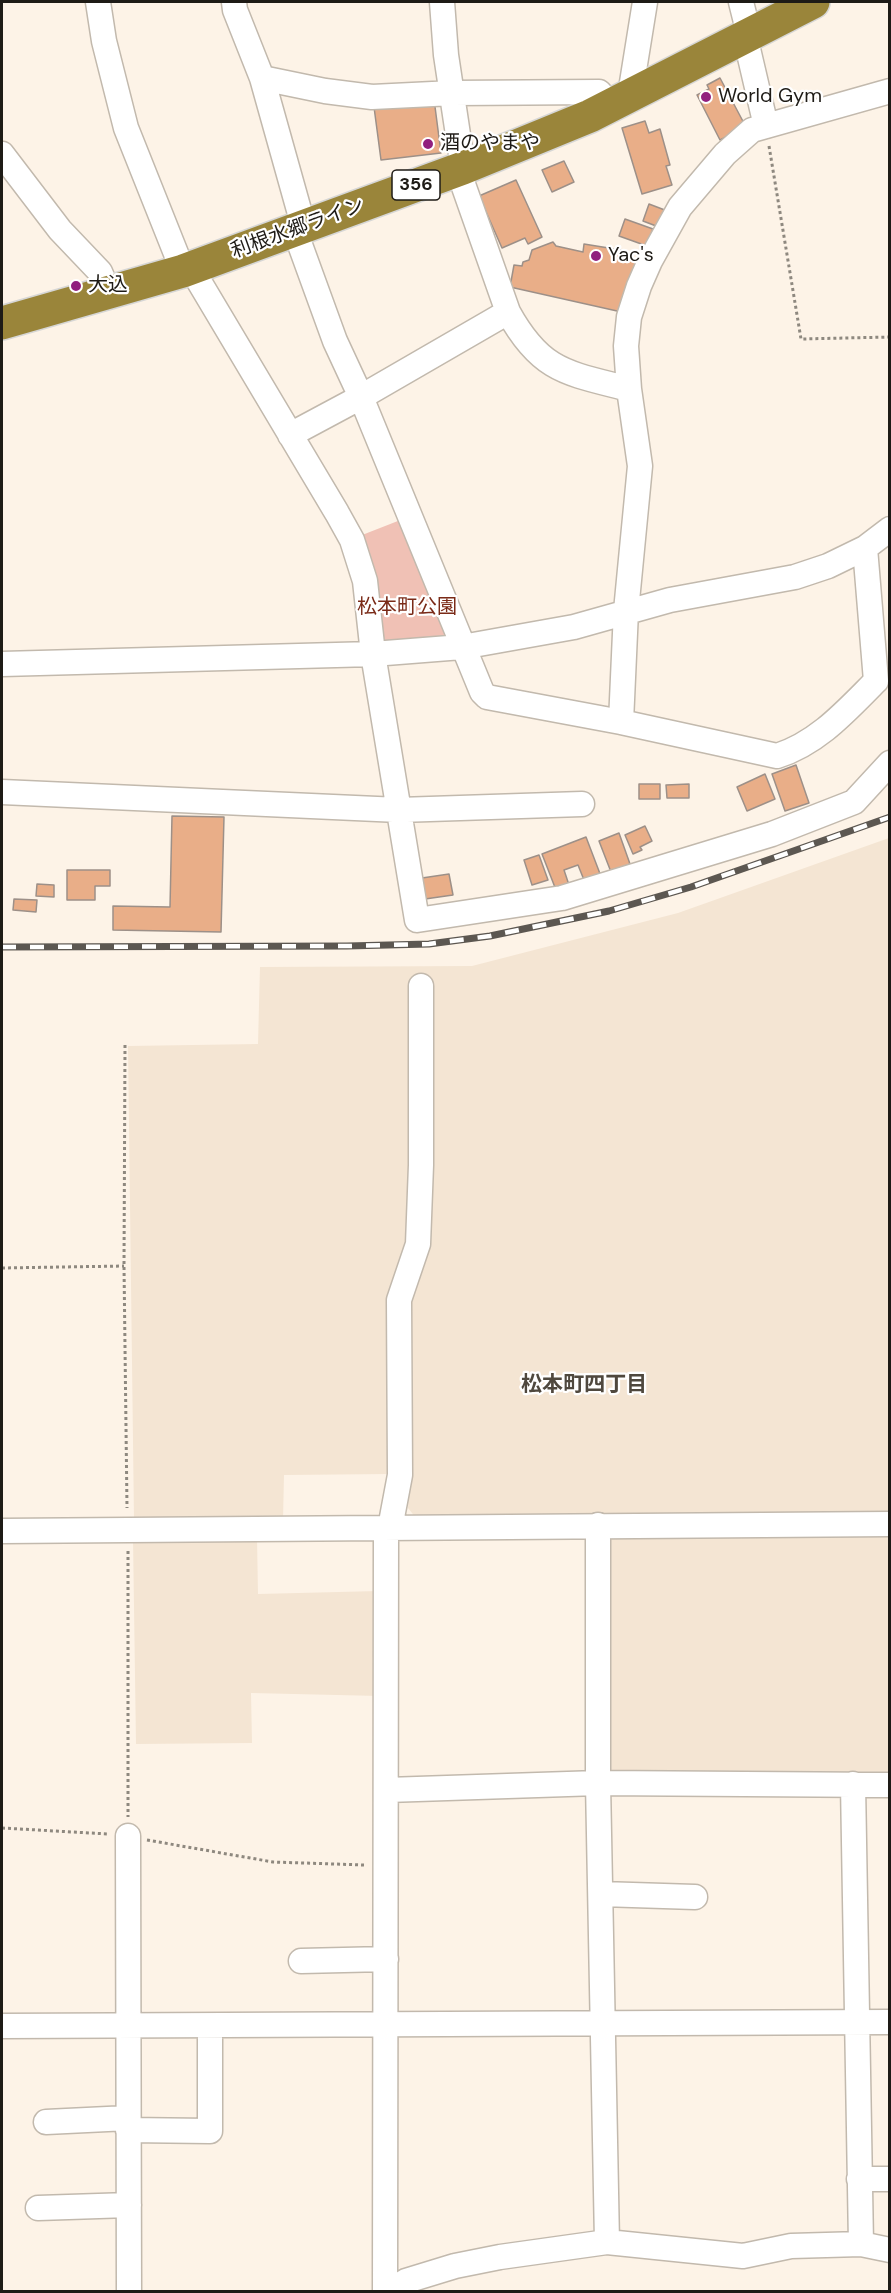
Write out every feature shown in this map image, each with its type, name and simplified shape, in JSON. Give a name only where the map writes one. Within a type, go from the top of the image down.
[{"type":"highway","name":"利根水郷ライン","points":[[2,323],[187,269],[461,169],[590,116],[813,2]]},
{"type":"street","points":[[98,2],[104,41],[126,128],[187,269],[352,540],[365,581],[374,654],[417,920],[562,898],[772,834],[854,802],[890,763]]},
{"type":"street","points":[[234,2],[235,10],[262,78],[281,141],[300,229],[335,341],[361,398],[462,647],[482,692],[487,697],[621,722],[777,756],[792,752],[810,742],[837,720],[876,681],[865,548]]},
{"type":"street","points":[[442,2],[446,55],[453,93],[461,169],[508,312],[519,332],[541,357],[555,366],[567,373],[629,389]]},
{"type":"street","points":[[262,78],[325,91],[372,97],[453,93],[599,92],[620,100],[645,2]]},
{"type":"street","points":[[741,2],[766,126]]},
{"type":"street","points":[[621,722],[626,611],[640,466],[629,389],[626,346],[629,318],[639,286],[680,207],[725,154],[752,130],[890,91]]},
{"type":"street","points":[[2,154],[60,230],[100,272],[109,293]]},
{"type":"street","points":[[290,435],[361,398],[508,312]]},
{"type":"street","points":[[2,664],[374,654],[462,647],[573,627],[670,600],[795,577],[828,566],[865,548],[890,529]]},
{"type":"street","points":[[2,792],[399,810],[582,804]]},
{"type":"street","points":[[421,986],[421,1165],[418,1244],[399,1299],[400,1475],[388,1528],[387,2292],[406,2281],[455,2266],[607,2242],[743,2256],[791,2246],[861,2244],[890,2250]]},
{"type":"street","points":[[2,1531],[890,1524]]},
{"type":"street","points":[[598,1525],[598,1784],[607,2242]]},
{"type":"street","points":[[387,1790],[598,1784],[890,1785]]},
{"type":"street","points":[[853,1784],[861,2244]]},
{"type":"street","points":[[128,1836],[129,2292]]},
{"type":"street","points":[[601,1894],[695,1897]]},
{"type":"street","points":[[302,1961],[386,1959]]},
{"type":"street","points":[[2,2026],[890,2022]]},
{"type":"street","points":[[46,2122],[128,2124],[210,2131],[210,2025]]},
{"type":"street","points":[[860,2180],[890,2179]]},
{"type":"street","points":[[38,2208],[129,2205]]},
{"type":"path","points":[[766,126],[801,339],[890,337]]},
{"type":"path","points":[[125,1045],[124,1266],[128,1530],[128,1836]]},
{"type":"path","points":[[2,1268],[124,1266]]},
{"type":"path","points":[[2,1828],[128,1836],[273,1862],[387,1865]]},
{"type":"shaded area","points":[[889,838],[889,1514],[416,1518],[408,1508],[409,1481],[390,1474],[284,1475],[283,1520],[134,1520],[128,1046],[258,1044],[260,967],[472,966],[678,913]]},
{"type":"shaded area","points":[[889,1532],[889,1778],[605,1776],[604,1533]]},
{"type":"shaded area","points":[[133,1538],[257,1538],[258,1594],[379,1591],[380,1696],[251,1693],[252,1743],[136,1744]]},
{"type":"green space","name":"松本町公園","points":[[403,519],[444,615],[444,637],[381,642],[357,537]]},
{"type":"building","points":[[720,78],[746,127],[720,140],[697,95],[709,89],[707,85]]},
{"type":"building","points":[[434,99],[441,153],[381,160],[374,107]]},
{"type":"building","points":[[645,121],[649,133],[660,129],[670,165],[666,166],[672,185],[642,194],[622,128]]},
{"type":"building","points":[[564,161],[574,182],[552,192],[542,170]]},
{"type":"building","points":[[516,180],[542,237],[528,244],[525,238],[502,248],[479,196]]},
{"type":"building","points":[[649,204],[670,212],[664,229],[643,221]]},
{"type":"building","points":[[625,219],[653,229],[647,246],[619,236]]},
{"type":"building","points":[[553,242],[556,246],[583,252],[584,244],[621,250],[619,258],[637,262],[626,313],[510,287],[514,265],[522,266],[523,262],[529,260],[532,250]]},
{"type":"building","points":[[796,765],[809,803],[785,811],[772,774]]},
{"type":"building","points":[[765,774],[775,799],[747,811],[737,787]]},
{"type":"building","points":[[639,784],[660,784],[660,799],[639,799]]},
{"type":"building","points":[[689,784],[689,798],[667,798],[666,785]]},
{"type":"building","points":[[172,816],[224,817],[221,932],[113,930],[113,906],[170,907]]},
{"type":"building","points":[[645,826],[652,841],[640,847],[642,850],[633,854],[625,835]]},
{"type":"building","points":[[619,833],[630,864],[611,872],[599,841]]},
{"type":"building","points":[[586,837],[602,879],[586,885],[578,865],[564,870],[569,885],[556,890],[542,854]]},
{"type":"building","points":[[539,855],[548,880],[532,885],[524,860]]},
{"type":"building","points":[[67,870],[110,870],[110,886],[95,886],[95,900],[67,900]]},
{"type":"building","points":[[449,874],[453,895],[425,899],[422,878]]},
{"type":"building","points":[[37,884],[54,885],[54,897],[36,896]]},
{"type":"building","points":[[14,899],[37,900],[36,912],[13,910]]},
{"type":"railway","points":[[2,947],[347,946],[429,944],[490,936],[609,911],[691,887],[890,817]]},
{"type":"place","name":"World Gym","points":[[706,97]]},
{"type":"place","name":"酒のやまや","points":[[428,144]]},
{"type":"place","name":"Yac's","points":[[596,256]]},
{"type":"place","name":"大込","points":[[76,286]]},
{"type":"district","name":"松本町四丁目","points":[[584,1385]]}]
